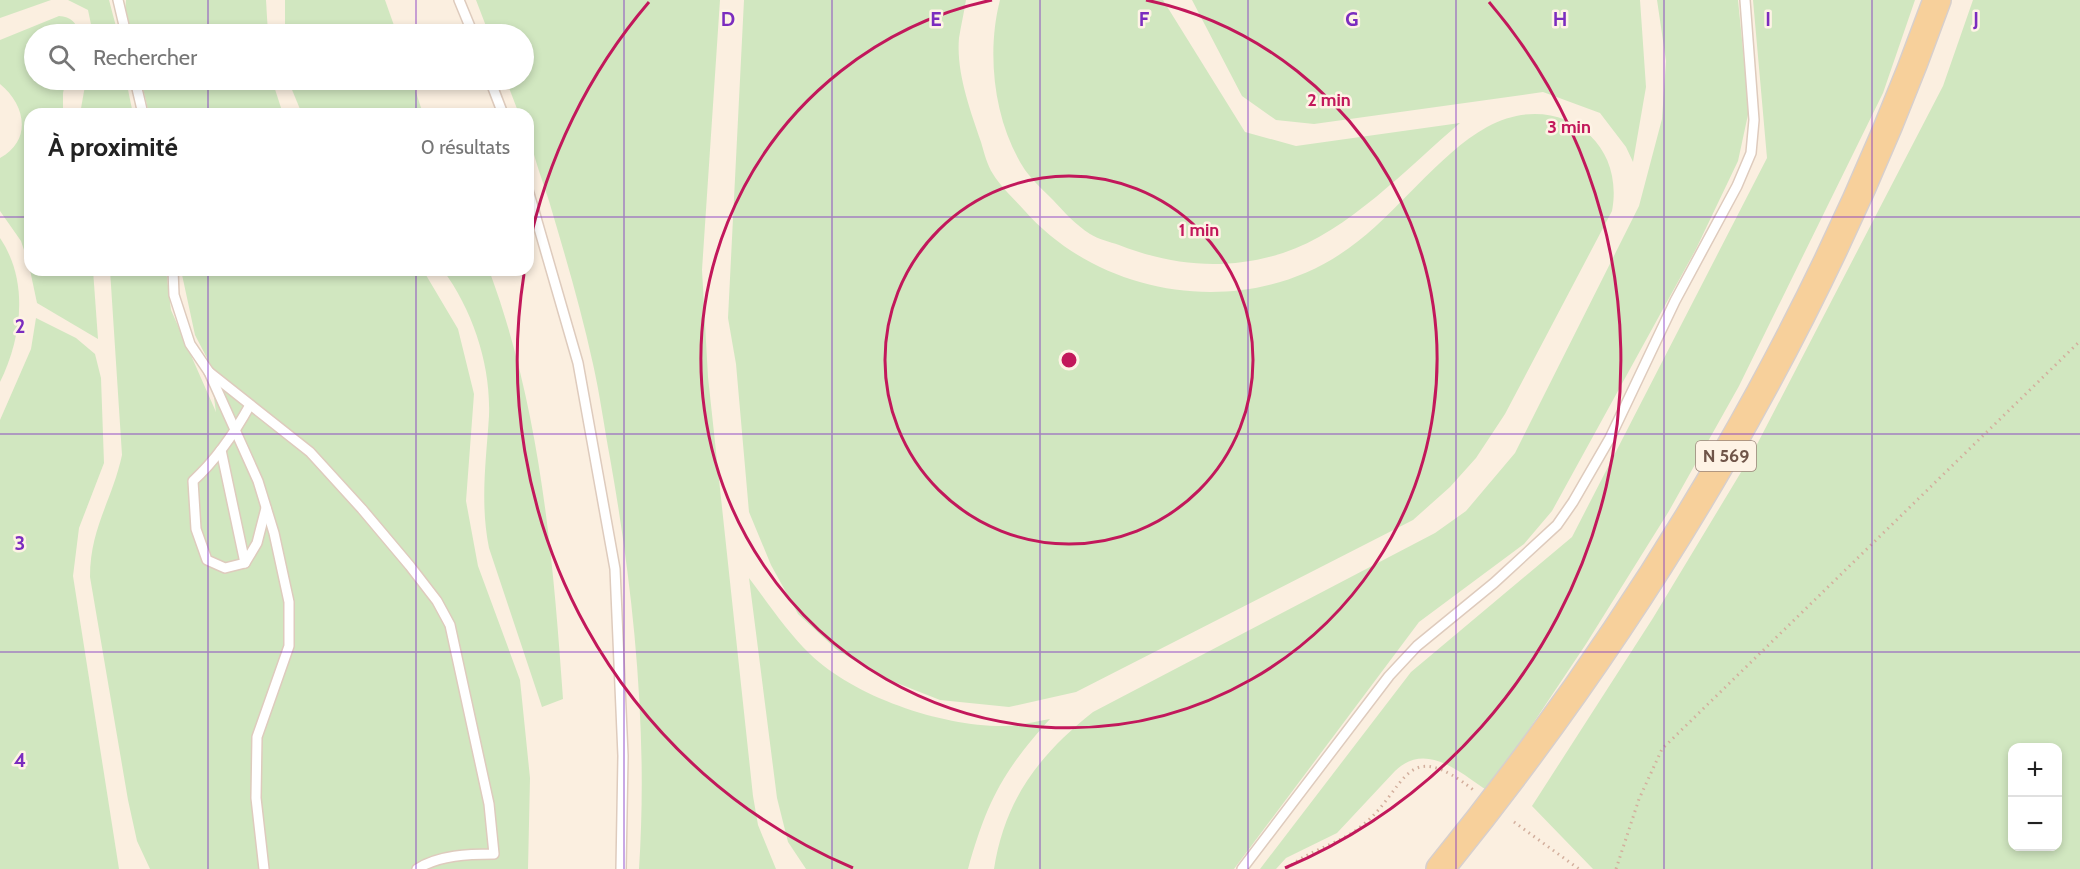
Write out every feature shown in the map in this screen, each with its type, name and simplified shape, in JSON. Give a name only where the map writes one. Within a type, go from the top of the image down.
[{"type":"main road","name":"N 569","points":[[1440,869],[1519,771],[1601,656],[1702,499],[1758,398],[1825,263],[1914,65],[1938,0]]},
{"type":"lane","points":[[118,0],[124,24]]},
{"type":"lane","points":[[459,0],[468,24]]},
{"type":"lane","points":[[1242,869],[1389,676],[1417,646],[1494,583],[1557,525],[1573,502],[1610,438],[1675,301],[1737,186],[1752,153],[1754,120],[1745,0]]},
{"type":"lane","points":[[137,90],[142,108]]},
{"type":"lane","points":[[494,90],[501,108]]},
{"type":"lane","points":[[534,211],[578,363],[615,569],[623,756],[621,869]]},
{"type":"lane","points":[[173,276],[174,296],[190,344],[209,372],[258,481],[287,590],[289,646],[257,737],[256,798],[264,869]]},
{"type":"lane","points":[[209,372],[310,452],[363,508],[437,601],[450,625],[489,804],[494,854],[469,854],[443,858],[417,869]]},
{"type":"lane","points":[[250,405],[236,432],[193,481],[196,529],[207,560],[225,568],[245,563],[256,543],[266,506]]},
{"type":"lane","points":[[221,450],[229,497],[245,563]]},
{"type":"path","points":[[1616,869],[1639,799],[1662,749],[2080,341]]},
{"type":"path","points":[[1287,869],[1358,830],[1380,810],[1397,784],[1411,770],[1425,767],[1445,769],[1478,793]]},
{"type":"path","points":[[1514,822],[1579,869]]},
{"type":"green space","points":[[0,0],[51,0],[0,18]]},
{"type":"green space","points":[[68,0],[109,0],[115,24],[91,24],[88,10]]},
{"type":"green space","points":[[126,0],[266,0],[267,24],[129,24],[125,12]]},
{"type":"green space","points":[[285,0],[385,0],[393,24],[285,24]]},
{"type":"green space","points":[[476,0],[720,0],[702,270],[708,377],[753,796],[758,825],[776,869],[639,869],[642,766],[640,714],[632,611],[619,509],[588,343],[534,155],[534,108],[517,108],[510,90],[534,90],[534,24],[485,24]]},
{"type":"green space","points":[[744,0],[966,0],[959,38],[962,77],[968,104],[993,174],[1024,210],[1057,241],[1095,264],[1136,281],[1180,290],[1224,292],[1268,285],[1310,271],[1349,248],[1366,234],[1434,168],[1469,139],[1487,127],[1512,117],[1536,114],[1559,118],[1580,127],[1596,142],[1608,161],[1613,184],[1612,211],[1505,414],[1476,458],[1450,487],[1413,520],[1076,692],[1009,707],[940,700],[879,676],[836,649],[798,614],[771,565],[749,512],[736,364],[728,318]]},
{"type":"green space","points":[[1000,0],[1163,0],[1245,132],[1296,146],[1460,123],[1376,197],[1331,230],[1307,243],[1283,253],[1241,262],[1200,264],[1160,258],[1090,234],[1070,218],[1025,170],[1006,131],[996,88],[994,43]]},
{"type":"green space","points":[[1192,0],[1640,0],[1646,87],[1633,162],[1626,147],[1600,113],[1543,92],[1314,124],[1276,120],[1242,96]]},
{"type":"green space","points":[[1657,0],[1738,0],[1749,110],[1738,161],[1696,249],[1552,511],[1524,544],[1419,622],[1234,869],[994,869],[1007,821],[1027,780],[1056,745],[1093,712],[1435,533],[1466,511],[1515,453],[1639,206],[1662,119],[1666,61]]},
{"type":"green space","points":[[1753,0],[1915,0],[1883,93],[1739,386],[1669,511],[1586,644],[1488,791],[1454,768],[1442,763],[1430,759],[1407,762],[1395,771],[1337,833],[1286,858],[1276,869],[1260,869],[1411,672],[1572,537],[1767,158]]},
{"type":"green space","points":[[1973,0],[2080,0],[2080,869],[1593,869],[1532,806],[1653,618],[1752,454],[1943,86]]},
{"type":"green space","points":[[59,16],[73,21],[75,24],[39,24]]},
{"type":"green space","points":[[24,30],[24,90],[64,90],[63,108],[24,108],[24,250],[21,241],[0,211],[0,158],[17,142],[22,122],[15,101],[0,84],[0,40]]},
{"type":"green space","points":[[84,90],[128,90],[132,108],[81,108]]},
{"type":"green space","points":[[143,90],[275,90],[281,108],[148,108]]},
{"type":"green space","points":[[292,90],[415,90],[421,108],[300,108]]},
{"type":"green space","points":[[0,238],[15,272],[19,291],[19,309],[13,347],[0,382]]},
{"type":"green space","points":[[31,276],[93,276],[98,339],[37,303]]},
{"type":"green space","points":[[110,276],[167,276],[171,310],[216,412],[209,362],[195,335],[182,276],[427,276],[458,329],[474,394],[466,501],[478,566],[520,680],[530,778],[528,869],[150,869],[137,841],[128,800],[90,577],[97,529],[122,455]]},
{"type":"green space","points":[[447,276],[491,276],[521,375],[549,536],[563,699],[542,707],[489,548],[484,499],[489,416],[487,377],[478,339]]},
{"type":"green space","points":[[36,318],[76,338],[95,354],[101,378],[104,463],[79,528],[73,576],[119,869],[0,869],[0,420],[31,349]]},
{"type":"green space","points":[[749,578],[786,627],[810,654],[850,684],[875,696],[928,715],[981,725],[1011,726],[1050,719],[1020,755],[998,788],[982,824],[968,869],[806,869],[788,842],[777,798]]}]
